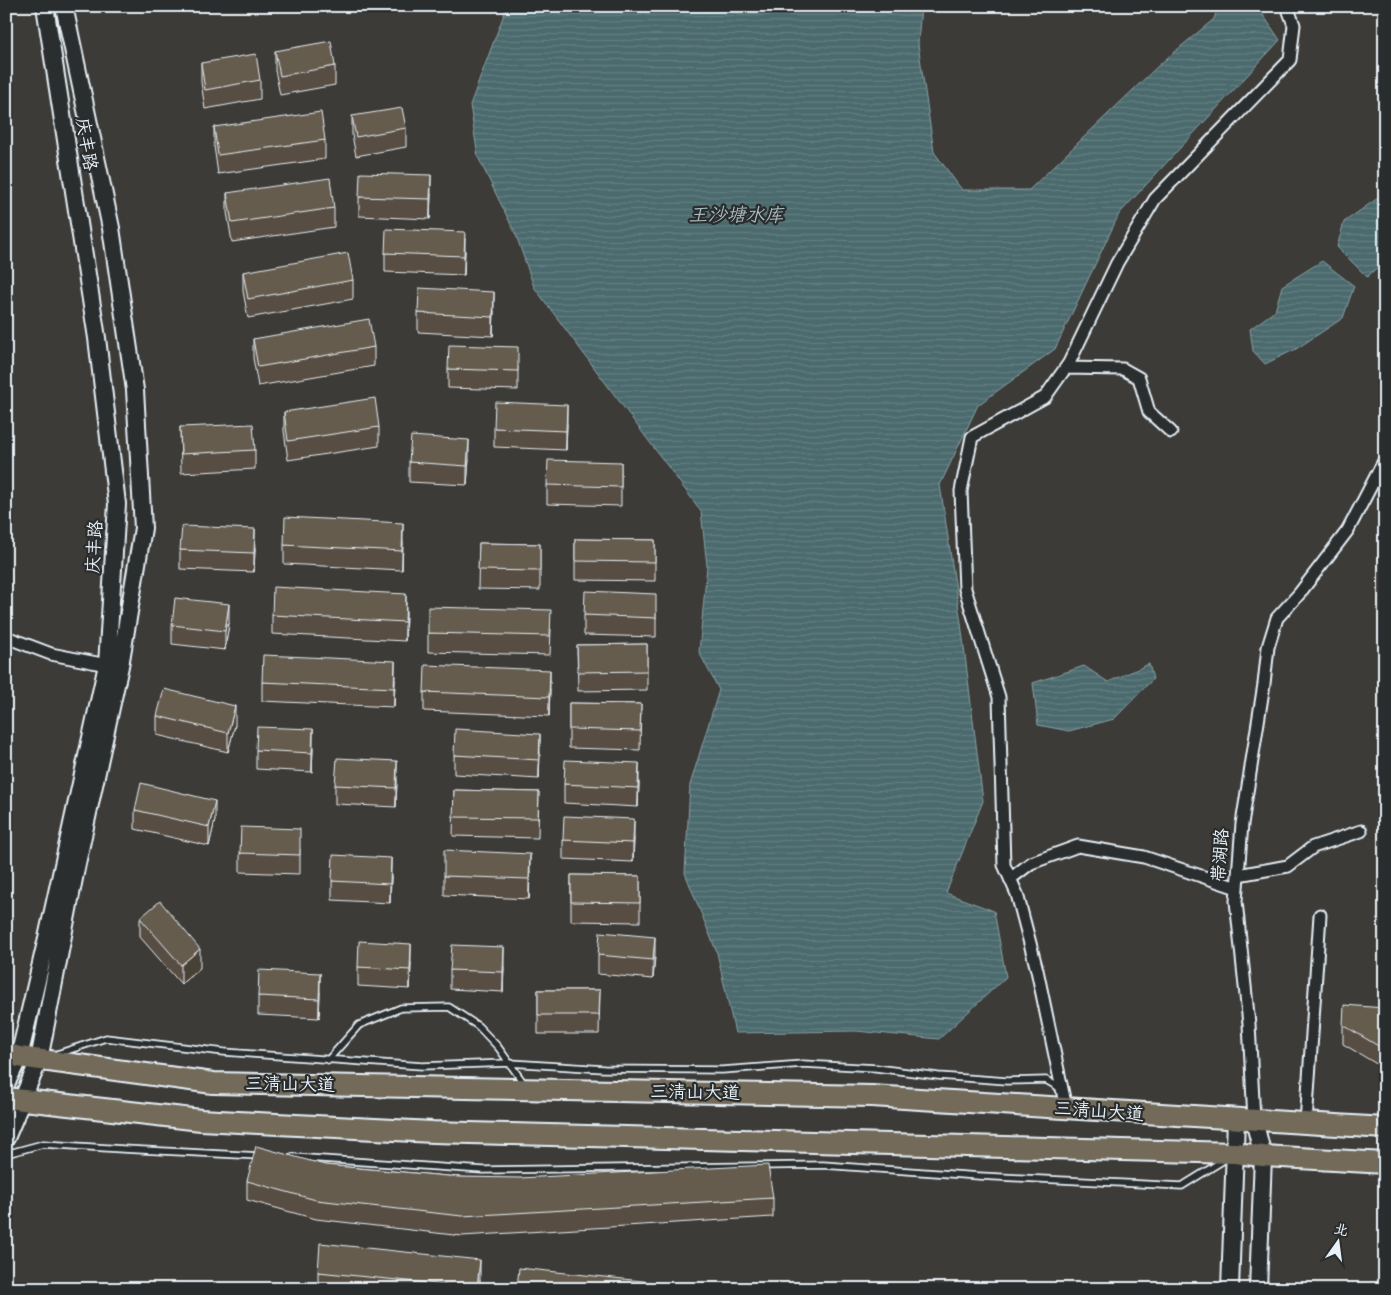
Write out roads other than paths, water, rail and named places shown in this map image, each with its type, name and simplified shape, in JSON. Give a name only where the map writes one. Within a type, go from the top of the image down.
[{"type":"highway","name":"三清山大道","points":[[12,1055],[213,1083],[1064,1099],[1245,1120],[1385,1128]]},
{"type":"highway","name":"三清山大道","points":[[15,1099],[201,1120],[433,1132],[1235,1152],[1263,1156],[1385,1163]]},
{"type":"main road","name":"庆丰路","points":[[6,1084],[12,1055],[47,938],[107,665],[117,504],[97,338],[45,6]]},
{"type":"main road","points":[[6,1138],[15,1099],[39,1060],[76,868],[120,666],[143,528],[135,390],[111,228],[64,6]]},
{"type":"main road","name":"带湖路","points":[[1230,1289],[1235,1152],[1245,1120]]},
{"type":"main road","name":"带湖路","points":[[1245,1120],[1263,1156],[1258,1289]]},
{"type":"street","points":[[1064,1099],[1037,970],[1017,894],[1004,865],[999,697],[965,589],[961,490],[972,437],[1046,397],[1066,368],[1118,263],[1155,199],[1290,60],[1294,25],[1287,6]]},
{"type":"street","points":[[1066,368],[1123,369],[1139,378],[1149,412],[1171,432]]},
{"type":"street","name":"带湖路","points":[[1245,1120],[1249,1024],[1236,902],[1242,824],[1268,647],[1277,618],[1299,594],[1348,530],[1385,459]]},
{"type":"street","points":[[6,637],[51,654],[107,665]]},
{"type":"street","points":[[1238,875],[1288,866],[1313,847],[1361,831]]},
{"type":"street","points":[[1010,880],[1031,863],[1078,846],[1144,857],[1237,888]]},
{"type":"street","points":[[1306,1123],[1320,915]]},
{"type":"lane","points":[[328,1060],[359,1025],[401,1008],[450,1007],[478,1026],[498,1047],[527,1089]]},
{"type":"lane","points":[[39,1060],[106,1038],[224,1052],[422,1066],[510,1063],[614,1069],[722,1070],[812,1065],[876,1068],[938,1076],[1007,1081],[1046,1080],[1064,1099]]},
{"type":"lane","points":[[6,1154],[43,1144],[123,1150],[268,1156]]},
{"type":"lane","points":[[288,1157],[483,1170],[823,1165],[980,1176],[1182,1186],[1235,1152]]},
{"type":"water","name":"王沙塘水库","points":[[507,6],[921,6],[918,44],[934,152],[962,190],[1029,190],[1160,64],[1214,19],[1218,6],[1257,6],[1280,40],[1119,214],[1055,349],[978,405],[940,485],[961,623],[983,801],[946,893],[994,911],[1006,977],[939,1039],[856,1031],[735,1033],[717,953],[685,873],[690,785],[719,690],[699,652],[707,566],[701,511],[534,287],[516,235],[478,157],[470,105]]},
{"type":"water","points":[[1385,193],[1385,260],[1367,277],[1337,247],[1344,222]]},
{"type":"water","points":[[1322,261],[1354,286],[1343,318],[1296,349],[1265,364],[1253,351],[1250,329],[1275,311],[1282,286]]},
{"type":"water","points":[[1149,664],[1153,679],[1114,719],[1069,731],[1038,725],[1033,683],[1084,666],[1108,682]]}]
